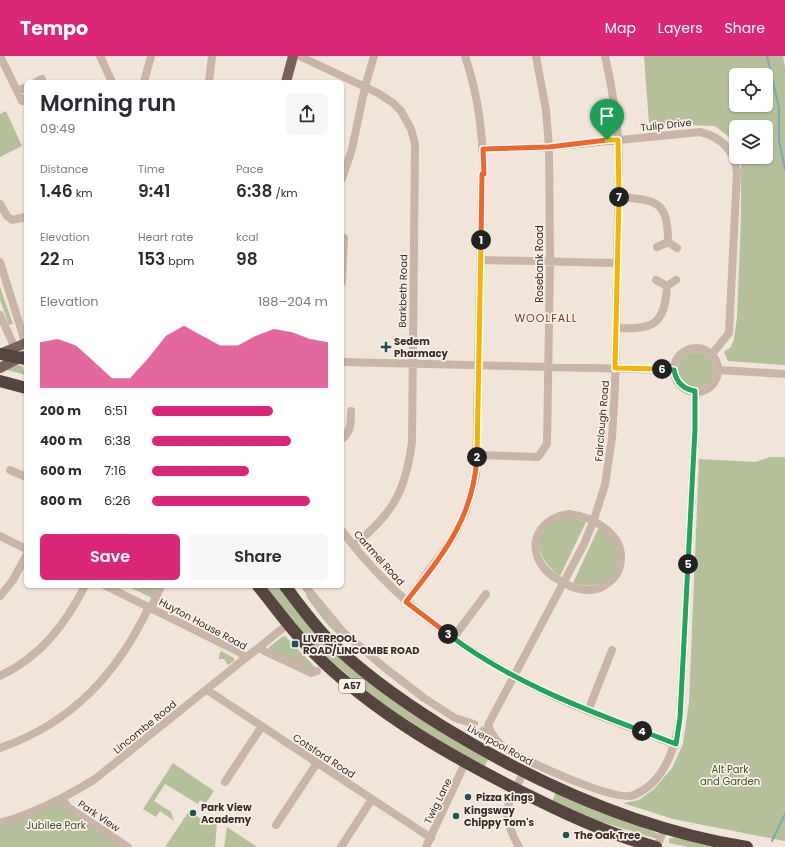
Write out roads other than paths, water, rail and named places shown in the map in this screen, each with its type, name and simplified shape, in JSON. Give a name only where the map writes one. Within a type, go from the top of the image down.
[{"type":"highway","points":[[0,354],[23,357]]},
{"type":"highway","points":[[0,381],[24,387]]},
{"type":"highway","name":"A57","points":[[260,588],[288,624],[313,651],[352,686],[416,733],[465,763],[515,789],[590,824],[633,841],[656,847]]},
{"type":"highway","name":"Liverpool Road","points":[[287,588],[329,640],[382,686],[470,743],[524,772],[570,794],[664,829],[747,847]]},
{"type":"main road","points":[[287,80],[293,56]]},
{"type":"main road","points":[[0,368],[23,357]]},
{"type":"street","points":[[0,56],[22,101]]},
{"type":"street","points":[[100,56],[111,80]]},
{"type":"street","points":[[145,80],[151,56]]},
{"type":"street","points":[[209,80],[212,56]]},
{"type":"street","name":"Barkbeth Road","points":[[299,56],[392,102],[401,111],[411,129],[415,144],[412,442],[403,487],[384,518],[354,546]]},
{"type":"street","points":[[344,172],[353,143],[364,87],[374,56]]},
{"type":"street","points":[[406,602],[441,557],[457,530],[468,504],[476,475],[482,174],[484,174],[482,126],[474,81],[465,56]]},
{"type":"street","name":"Rosebank Road","points":[[477,455],[538,457],[547,444],[550,261],[549,147],[546,110],[536,56]]},
{"type":"street","name":"Fairclough Road","points":[[488,725],[564,583],[593,522],[605,485],[612,438],[619,197],[618,140],[611,82],[605,56]]},
{"type":"street","points":[[17,91],[24,88]]},
{"type":"street","name":"Tulip Drive","points":[[483,149],[549,147],[700,132],[714,135],[728,147],[736,164],[737,172],[729,333],[712,354]]},
{"type":"street","points":[[619,197],[644,199],[656,204],[663,210],[668,222],[668,242]]},
{"type":"street","points":[[0,204],[7,216],[12,220],[24,217]]},
{"type":"street","points":[[657,247],[668,242]]},
{"type":"street","points":[[668,242],[677,248]]},
{"type":"street","points":[[481,260],[617,263]]},
{"type":"street","points":[[0,262],[24,338]]},
{"type":"street","points":[[656,280],[667,286]]},
{"type":"street","points":[[667,286],[676,280]]},
{"type":"street","points":[[616,328],[641,329],[658,319],[666,303],[667,286]]},
{"type":"street","points":[[16,313],[24,320]]},
{"type":"street","points":[[0,315],[5,327],[23,357]]},
{"type":"street","points":[[0,336],[5,327]]},
{"type":"street","points":[[700,348],[712,354],[716,360],[718,370],[717,377],[708,388],[695,391],[683,387],[674,370],[680,356],[685,351],[700,348]]},
{"type":"street","points":[[344,362],[479,364],[674,370]]},
{"type":"street","points":[[718,370],[785,374]]},
{"type":"street","name":"Liverpool Road","points":[[488,725],[490,732],[505,748],[606,793],[633,796],[653,782],[667,765],[676,744],[680,718],[695,429],[695,391]]},
{"type":"street","points":[[344,438],[351,424],[351,411]]},
{"type":"street","points":[[10,470],[24,476]]},
{"type":"street","points":[[561,515],[577,515],[593,522],[606,529],[616,540],[621,555],[620,568],[612,580],[606,585],[594,590],[580,589],[564,583],[550,574],[539,560],[536,544],[540,530],[552,518],[561,515]]},
{"type":"street","name":"Cartmel Road","points":[[344,534],[406,602],[453,638],[514,675],[588,711],[676,744]]},
{"type":"street","points":[[0,536],[24,547]]},
{"type":"street","points":[[0,596],[13,580],[24,560]]},
{"type":"street","points":[[0,676],[26,662],[50,641],[65,622],[84,588]]},
{"type":"street","name":"Huyton House Road","points":[[110,588],[239,652],[246,658]]},
{"type":"street","name":"Huyton House Road","points":[[150,607],[160,588]]},
{"type":"street","points":[[307,588],[343,632],[385,668],[424,698],[455,718],[474,724]]},
{"type":"street","points":[[453,638],[486,594]]},
{"type":"street","points":[[0,748],[26,737],[56,720],[94,690],[120,659],[136,634],[150,607]]},
{"type":"street","name":"Lincombe Road","points":[[0,823],[34,811],[62,798],[95,779],[288,624]]},
{"type":"street","points":[[260,647],[264,651],[312,673],[317,671]]},
{"type":"street","points":[[588,711],[612,650]]},
{"type":"street","points":[[297,666],[300,658]]},
{"type":"street","name":"Cotsford Road","points":[[207,690],[431,838]]},
{"type":"street","points":[[225,782],[262,726]]},
{"type":"street","points":[[276,825],[317,763]]},
{"type":"street","name":"Twig Lane","points":[[426,847],[465,763]]},
{"type":"street","points":[[519,847],[508,828],[506,818],[508,804],[524,772]]},
{"type":"street","name":"Park View","points":[[62,798],[68,807],[128,847]]},
{"type":"street","points":[[341,847],[372,799]]},
{"type":"street","points":[[656,847],[664,829]]},
{"type":"waterway","points":[[767,56],[779,108],[779,141],[785,169]]},
{"type":"waterway","points":[[772,841],[785,814]]},
{"type":"place","name":"Sedem Pharmacy","points":[[386,347]]},
{"type":"place","name":"LIVERPOOL ROAD/LINCOMBE ROAD","points":[[295,644]]},
{"type":"place","name":"Pizza Kings","points":[[468,797]]},
{"type":"place","name":"Park View Academy","points":[[193,813]]},
{"type":"place","name":"Kingsway Chippy Tom's","points":[[456,816]]},
{"type":"place","name":"The Oak Tree","points":[[566,835]]},
{"type":"district","name":"WOOLFALL","points":[[546,318]]},
{"type":"park label","name":"Alt Park and Garden","points":[[730,774]]},
{"type":"park label","name":"Jubilee Park","points":[[56,825]]}]
